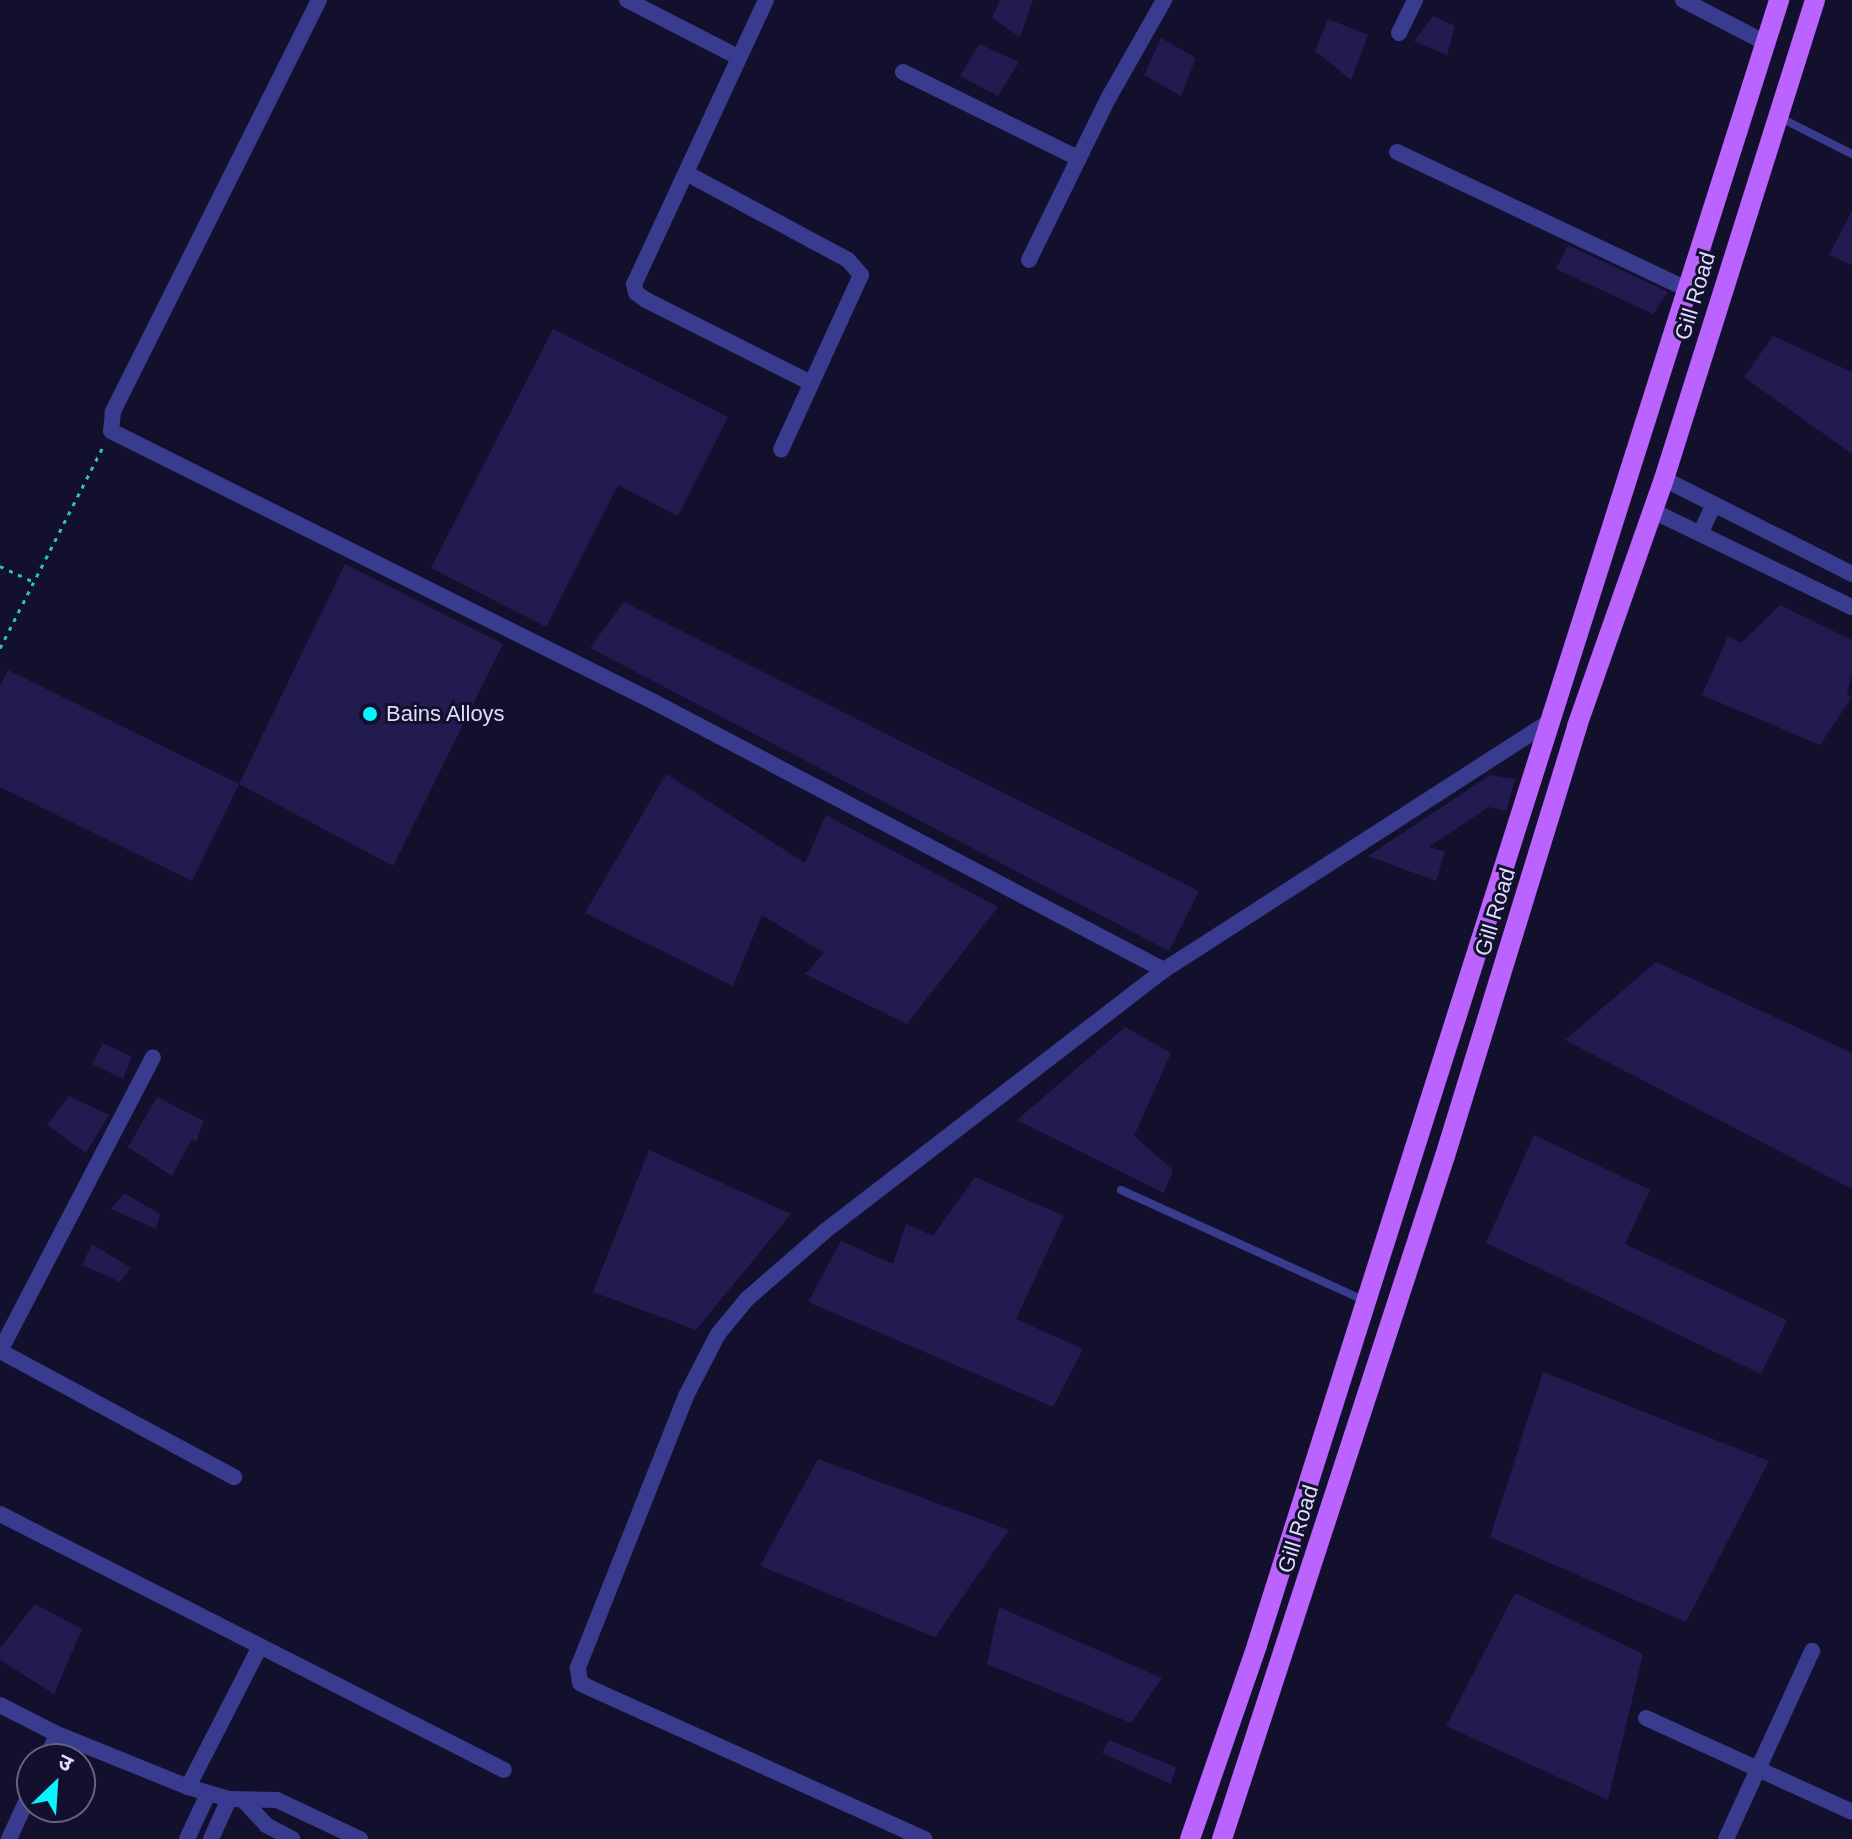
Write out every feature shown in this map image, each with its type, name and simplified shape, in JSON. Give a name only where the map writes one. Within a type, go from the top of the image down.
[{"type":"main road","points":[[1190,1839],[1257,1645],[1779,0]]},
{"type":"main road","name":"Gill Road","points":[[1222,1839],[1445,1156],[1577,726],[1664,479],[1815,0]]},
{"type":"street","points":[[319,0],[113,412],[111,431],[656,703],[1164,970]]},
{"type":"street","points":[[627,0],[738,57]]},
{"type":"street","points":[[766,0],[634,284],[636,293],[811,383]]},
{"type":"street","points":[[1029,260],[1078,158],[1164,0]]},
{"type":"street","points":[[1399,33],[1415,0]]},
{"type":"street","points":[[1683,0],[1766,43]]},
{"type":"street","points":[[903,72],[1078,158]]},
{"type":"street","points":[[1397,152],[1687,289]]},
{"type":"street","points":[[686,173],[857,267],[860,283],[781,450]]},
{"type":"street","points":[[1664,479],[1852,574]]},
{"type":"street","points":[[1700,534],[1714,504]]},
{"type":"street","points":[[1653,511],[1852,607]]},
{"type":"street","points":[[1794,581],[1808,553]]},
{"type":"street","points":[[925,1839],[580,1683],[578,1668],[690,1386],[718,1334],[747,1299],[804,1248],[1164,970],[1549,722]]},
{"type":"street","points":[[153,1057],[0,1351],[234,1477]]},
{"type":"street","points":[[0,1514],[504,1770]]},
{"type":"street","points":[[188,1787],[260,1646]]},
{"type":"street","points":[[1726,1839],[1812,1651]]},
{"type":"street","points":[[0,1705],[57,1734],[188,1787],[237,1800],[277,1800],[360,1839]]},
{"type":"street","points":[[1646,1718],[1852,1812]]},
{"type":"street","points":[[53,1743],[57,1734]]},
{"type":"street","points":[[187,1839],[208,1794]]},
{"type":"street","points":[[211,1839],[237,1800]]},
{"type":"street","points":[[237,1800],[266,1825],[292,1839]]},
{"type":"lane","points":[[1778,117],[1852,154]]},
{"type":"lane","points":[[1121,1190],[1364,1300]]},
{"type":"path","points":[[0,648],[111,431]]},
{"type":"path","points":[[0,566],[34,582]]},
{"type":"building","points":[[1000,0],[1033,0],[1020,37],[992,18]]},
{"type":"building","points":[[1433,16],[1455,26],[1447,55],[1414,41]]},
{"type":"building","points":[[1328,19],[1368,35],[1351,80],[1315,51]]},
{"type":"building","points":[[1161,38],[1196,58],[1181,96],[1144,75]]},
{"type":"building","points":[[979,44],[1019,62],[998,96],[960,76]]},
{"type":"building","points":[[1852,211],[1852,265],[1829,255]]},
{"type":"building","points":[[1568,245],[1668,292],[1653,314],[1556,269]]},
{"type":"building","points":[[553,329],[728,417],[678,516],[618,485],[546,627],[431,568]]},
{"type":"building","points":[[1773,336],[1852,372],[1852,454],[1744,377]]},
{"type":"building","name":"Bains Alloys","points":[[345,564],[503,644],[393,866],[239,784]]},
{"type":"building","points":[[624,602],[1199,891],[1169,951],[590,648]]},
{"type":"building","points":[[1780,605],[1852,640],[1852,673],[1847,694],[1852,697],[1820,745],[1702,695],[1728,636],[1741,643]]},
{"type":"building","points":[[8,670],[239,784],[192,881],[0,787],[0,686]]},
{"type":"building","points":[[666,774],[805,863],[826,815],[998,907],[907,1024],[805,974],[824,953],[762,915],[733,986],[585,913]]},
{"type":"building","points":[[1490,775],[1515,779],[1506,811],[1489,807],[1429,847],[1445,852],[1436,881],[1368,856]]},
{"type":"building","points":[[1656,962],[1852,1053],[1852,1189],[1565,1040]]},
{"type":"building","points":[[1125,1027],[1171,1053],[1134,1136],[1173,1170],[1164,1193],[1017,1120]]},
{"type":"building","points":[[103,1043],[132,1057],[123,1079],[92,1064]]},
{"type":"building","points":[[69,1096],[109,1115],[86,1153],[47,1125]]},
{"type":"building","points":[[157,1097],[204,1121],[196,1142],[192,1139],[172,1176],[128,1147]]},
{"type":"building","points":[[1534,1135],[1650,1190],[1625,1244],[1787,1320],[1761,1374],[1486,1243]]},
{"type":"building","points":[[649,1150],[791,1214],[696,1330],[593,1292]]},
{"type":"building","points":[[975,1177],[1064,1216],[1016,1319],[1083,1349],[1053,1407],[808,1302],[841,1241],[893,1264],[906,1224],[933,1236]]},
{"type":"building","points":[[124,1193],[160,1214],[156,1229],[111,1209]]},
{"type":"building","points":[[92,1244],[131,1268],[120,1282],[82,1265]]},
{"type":"building","points":[[1543,1372],[1769,1461],[1686,1622],[1490,1537]]},
{"type":"building","points":[[818,1459],[1009,1530],[935,1637],[760,1566]]},
{"type":"building","points":[[1515,1593],[1643,1654],[1608,1800],[1446,1726]]},
{"type":"building","points":[[35,1604],[82,1629],[54,1694],[0,1660],[0,1648]]},
{"type":"building","points":[[999,1607],[1162,1678],[1131,1723],[987,1664]]},
{"type":"building","points":[[1109,1740],[1176,1767],[1171,1784],[1102,1753]]},
{"type":"place","name":"Bains Alloys","points":[[370,714]]}]
